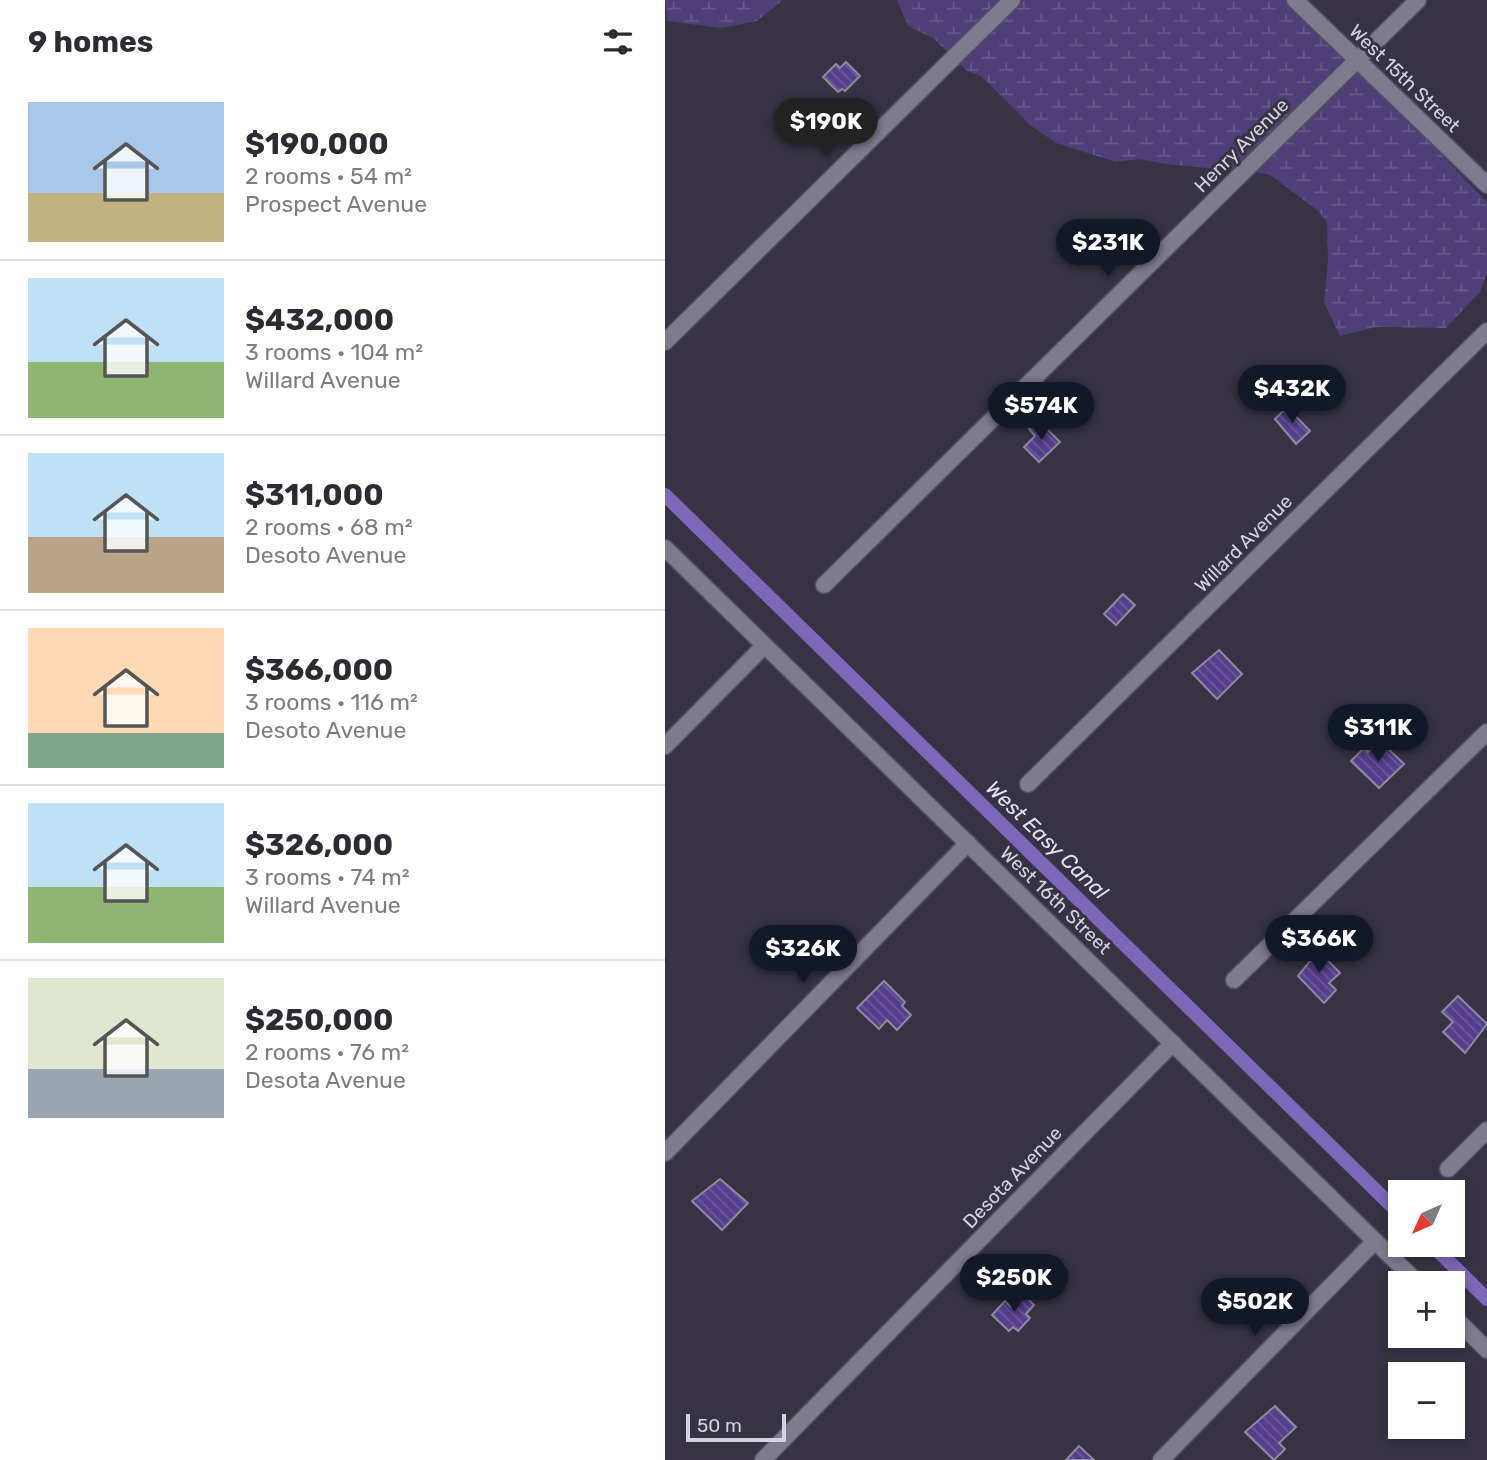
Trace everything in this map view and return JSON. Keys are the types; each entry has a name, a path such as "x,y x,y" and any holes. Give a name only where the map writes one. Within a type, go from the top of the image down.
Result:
{"street":[{"path":"665,342 1012,0"},
{"name":"West 15th Street","path":"1295,0 1487,185"},
{"name":"Henry Avenue","path":"824,585 1418,0"},
{"name":"Willard Avenue","path":"1028,784 1487,331"},
{"name":"West 16th Street","path":"665,548 1406,1271"},
{"path":"665,746 764,646"},
{"path":"1234,980 1487,732"},
{"path":"665,1153 968,843"},
{"name":"Desota Avenue","path":"763,1460 1173,1043"},
{"path":"1448,1169 1487,1130"},
{"path":"1161,1460 1375,1241"},
{"path":"1465,1328 1487,1350"}],"green space":[{"path":"665,0 783,0 757,21 721,28 667,21"},
{"path":"897,0 1288,0 1434,141 1437,150 1487,202 1487,273 1480,292 1446,328 1375,327 1340,336 1324,303 1328,263 1327,222 1317,210 1269,174 1139,159 1116,162 1056,143 1030,125 981,76 967,71 933,38 908,26"}],"building":[{"path":"846,62 860,76 845,91 842,89 838,92 823,77 836,64 840,68"},
{"path":"1287,407 1310,431 1296,444 1275,419"},
{"path":"1038,420 1060,442 1039,462 1024,447 1035,436 1029,429"},
{"path":"1123,594 1135,605 1116,625 1104,614"},
{"path":"1219,650 1242,674 1217,699 1192,673"},
{"path":"1379,740 1404,764 1379,788 1351,761 1364,748 1368,752"},
{"path":"1316,948 1340,973 1329,983 1336,990 1324,1003 1298,976 1310,961 1307,957"},
{"path":"884,981 905,1002 902,1006 911,1015 897,1030 887,1020 879,1029 857,1008"},
{"path":"1458,996 1487,1024 1465,1053 1443,1032 1453,1022 1442,1012"},
{"path":"720,1179 748,1203 722,1230 692,1201"},
{"path":"1023,1294 1034,1305 1026,1314 1030,1318 1018,1331 1013,1327 1009,1331 992,1315 1005,1301 1011,1307"},
{"path":"1275,1406 1296,1427 1279,1443 1285,1449 1274,1460 1245,1432"},
{"path":"1079,1446 1094,1460 1066,1460"}],"waterway":[{"name":"West Easy Canal","path":"665,495 1388,1202"},
{"name":"West Easy Canal","path":"1444,1257 1487,1299"}]}
